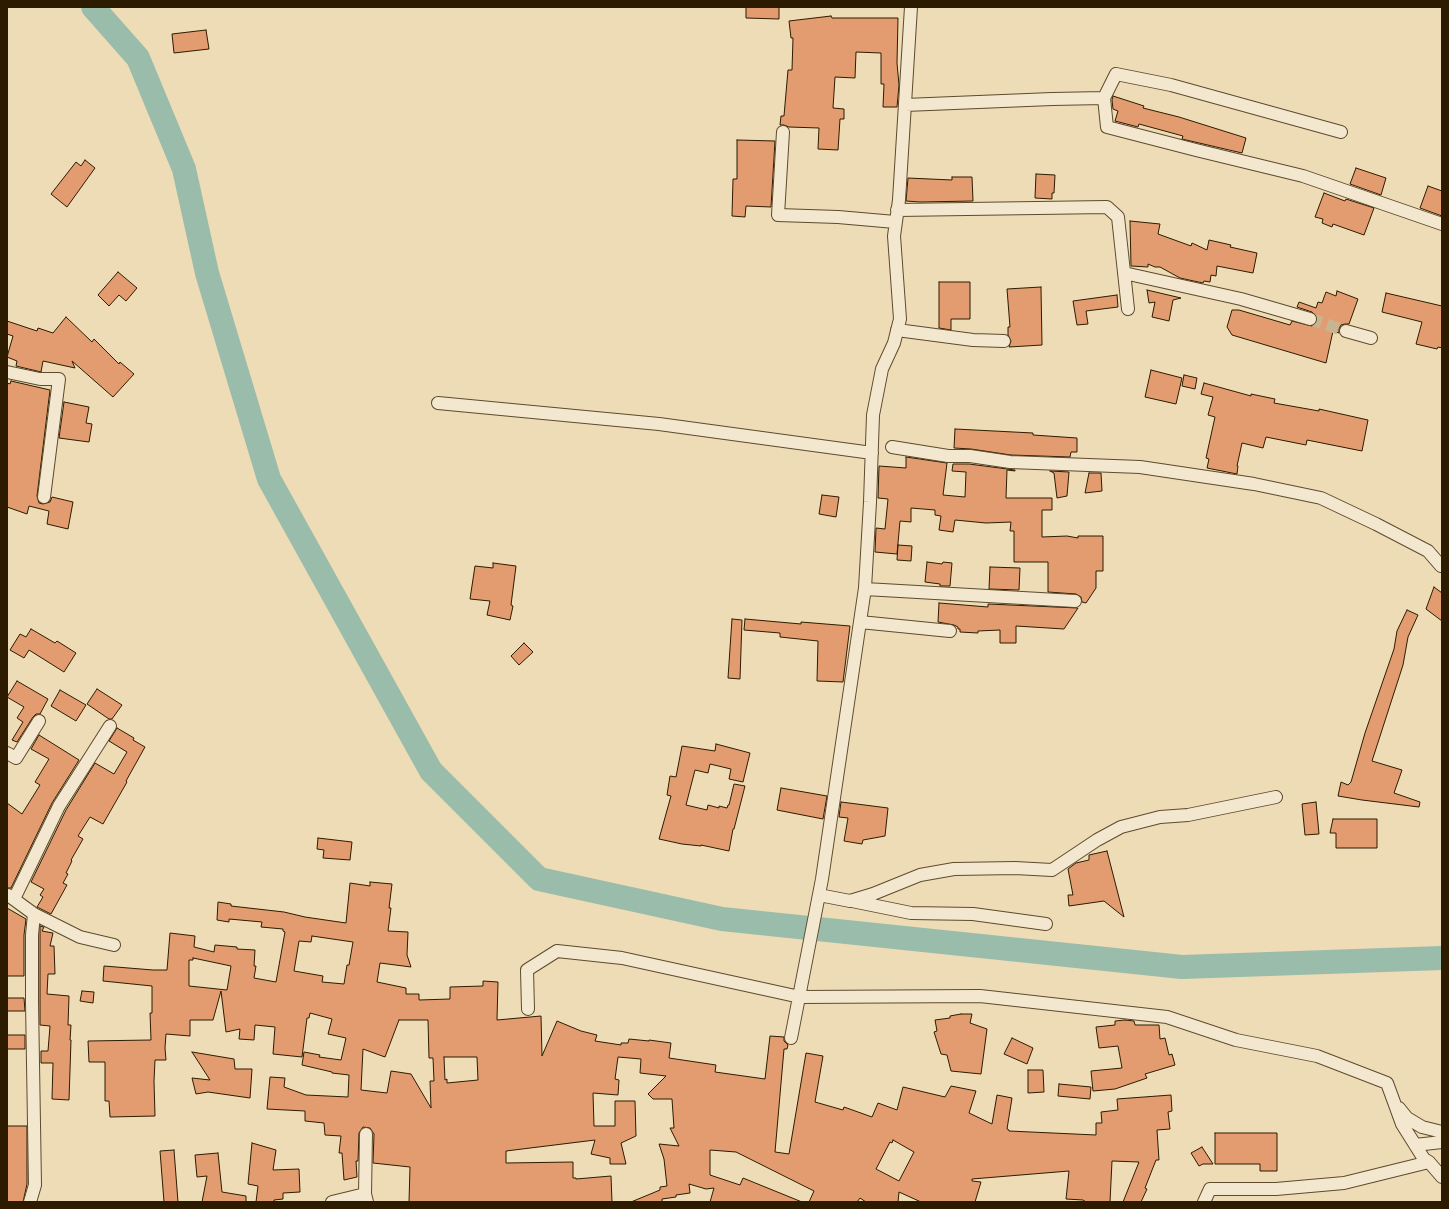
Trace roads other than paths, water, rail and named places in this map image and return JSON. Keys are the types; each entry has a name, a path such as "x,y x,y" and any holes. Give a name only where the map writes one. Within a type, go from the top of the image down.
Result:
{"street":[{"path":"791,1038 806,969 822,879 865,590 873,415 882,369 894,343 900,320 894,236 899,200 911,7"},
{"path":"1341,132 1171,85 1116,74 1104,98 1107,127 1303,176 1442,224"},
{"path":"905,105 1104,98"},
{"path":"783,132 778,215 838,217 896,216 1107,207 1118,217 1128,309"},
{"path":"1124,273 1241,299 1310,319"},
{"path":"898,330 973,340 1004,341"},
{"path":"1346,331 1371,338"},
{"path":"7,372 40,379 59,379 44,497"},
{"path":"438,403 659,424 872,453"},
{"path":"892,447 948,456 970,456 1010,462 1140,467 1269,487 1321,498 1428,551 1441,566"},
{"path":"865,590 1075,601"},
{"path":"860,622 950,631"},
{"path":"7,753 16,758 39,721"},
{"path":"110,726 59,806 10,897 34,914 80,937 114,945"},
{"path":"850,901 920,875 954,869 1015,868 1052,870 1097,840 1121,827 1160,817 1188,815 1276,797"},
{"path":"819,895 911,913 973,914 1046,924"},
{"path":"30,1202 35,1185 32,1002 32,935 34,914"},
{"path":"528,1009 526,970 557,951 622,958 800,997 980,996 1167,1017 1236,1040 1317,1056 1387,1083 1402,1124 1424,1159 1429,1162 1442,1177"},
{"path":"1393,1100 1407,1118 1422,1127 1442,1132"},
{"path":"332,1202 366,1198 366,1134"},
{"path":"1416,1145 1442,1142"},
{"path":"1204,1202 1210,1189 1276,1189 1344,1183 1429,1162"}],"waterway":[{"path":"93,7 138,58 184,169 207,273 269,479 431,771 539,879 722,919 1182,967 1442,958"}],"tunnel":[{"path":"1310,319 1346,331"}]}
